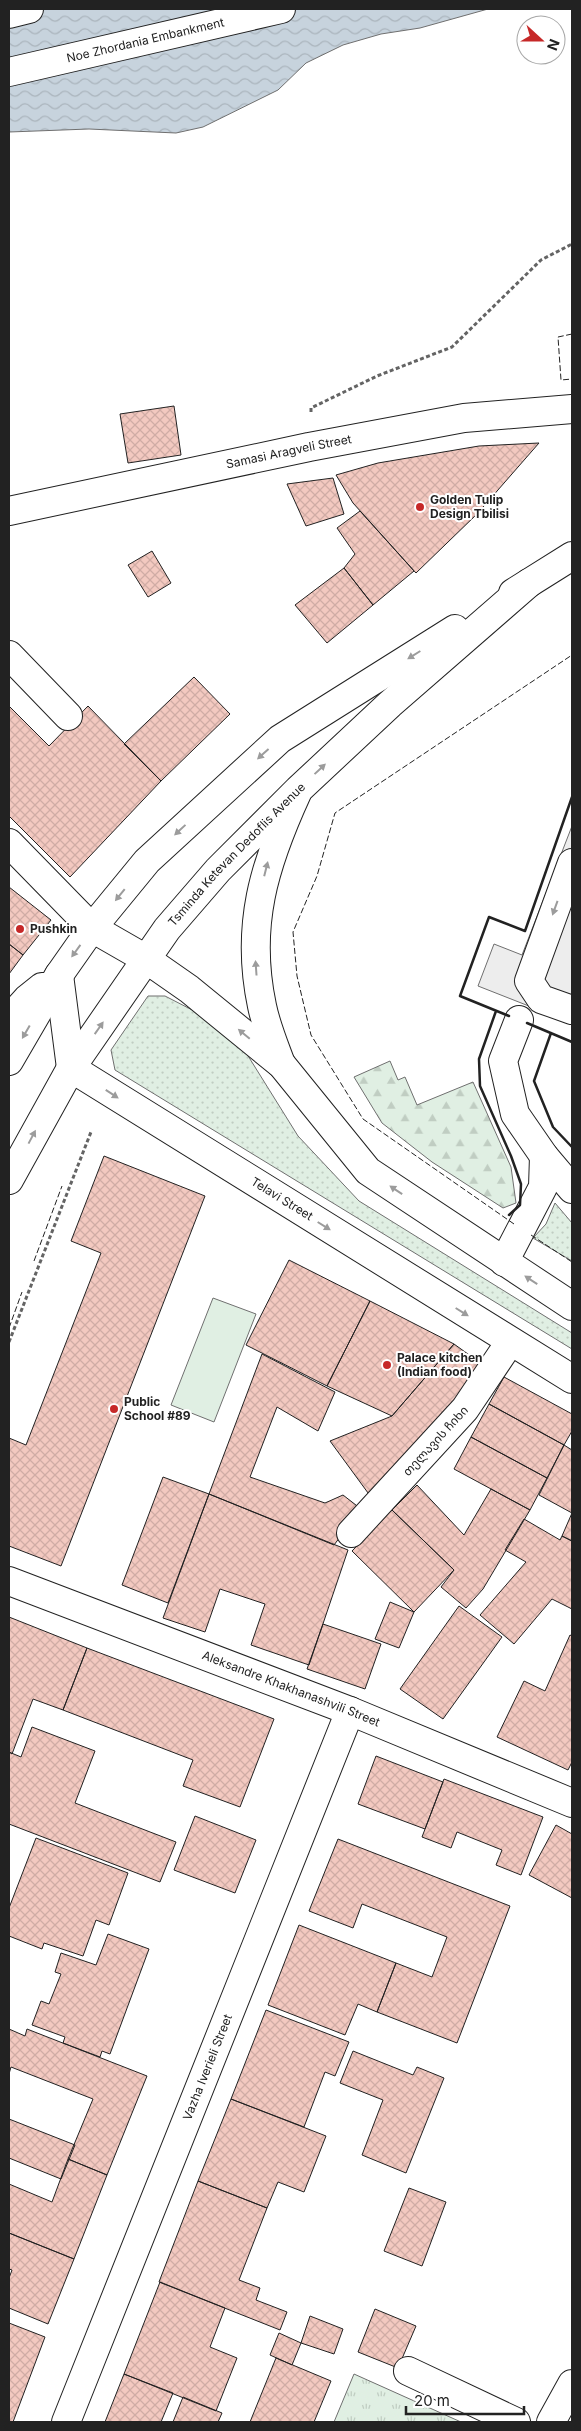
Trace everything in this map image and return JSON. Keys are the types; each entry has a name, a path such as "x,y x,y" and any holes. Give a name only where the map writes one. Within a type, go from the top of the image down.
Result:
{"street":[{"path":"9,14 29,9"},
{"name":"Noe Zhordania Embankment","path":"9,72 281,9"},
{"name":"Samasi Aragveli Street","path":"9,511 309,447 464,418 572,408"},
{"name":"Tsminda Ketevan Dedoflis Avenue","path":"9,1061 59,975 92,928 147,861 280,739 572,556"},
{"name":"Tsminda Ketevan Dedoflis Avenue","path":"9,1180 71,1068 167,929 218,870 298,790 390,704 529,583"},
{"path":"9,655 68,716"},
{"path":"282,1065 261,1000 255,949 257,917 269,859 298,790"},
{"path":"9,843 92,928 146,959 189,989 282,1065 368,1172 572,1306"},
{"path":"572,862 529,981 541,999 572,1010"},
{"path":"9,1019 27,999 59,975 71,1068"},
{"path":"519,1020 503,1061 515,1114 544,1156 572,1189"},
{"name":"Telavi Street","path":"71,1068 572,1380"},
{"path":"504,1262 543,1187 544,1156"},
{"name":"თელავის ჩიხი","path":"351,1533 465,1409 510,1342"},
{"name":"Aleksandre Khakhanashvili Street","path":"9,1581 350,1711 572,1803"},
{"name":"Vazha Iverieli Street","path":"66,2422 350,1711"},
{"path":"408,2371 516,2422"},
{"path":"551,2422 572,2384"}],"path":[{"path":"309,447 311,408 377,376 452,347 541,260 572,244"},
{"path":"9,1342 91,1132"}],"green space":[{"path":"148,996 165,996 204,1016 245,1051 298,1136 359,1201 572,1333 572,1349 115,1070 111,1050"},
{"path":"390,1061 398,1080 405,1077 417,1105 473,1082 511,1167 516,1203 503,1208 432,1162 382,1123 354,1077"},
{"path":"555,1203 572,1223 572,1261 533,1238 546,1224"},
{"path":"213,1298 256,1314 214,1422 171,1405"},
{"path":"354,2374 461,2422 334,2422"}],"shaded area":[{"path":"572,826 572,1023 478,986 494,944 522,955"}],"water":[{"path":"9,9 488,9 420,28 381,34 343,45 306,63 278,90 203,127 176,133 89,129 9,132"}],"building":[{"path":"174,406 181,455 128,463 120,414"},
{"name":"Golden Tulip Design Tbilisi","path":"539,443 477,514 416,573 353,503 336,475 378,463 479,446"},
{"path":"333,478 344,514 306,526 287,484"},
{"path":"360,511 414,571 373,605 344,568 355,554 337,528"},
{"path":"152,551 171,583 148,597 128,565"},
{"path":"344,568 373,605 327,643 295,605"},
{"path":"194,677 230,714 161,781 124,744"},
{"path":"9,706 49,746 88,706 161,781 70,877 9,816"},
{"path":"9,887 51,920 23,955 9,944"},
{"path":"9,944 23,955 9,974"},
{"path":"104,1156 205,1196 61,1566 9,1546 9,1438 26,1445 101,1253 71,1241"},
{"path":"289,1260 370,1301 327,1386 246,1345"},
{"name":"Palace kitchen (Indian food)","path":"370,1301 454,1344 392,1416 327,1386"},
{"path":"454,1344 486,1367 371,1497 330,1441 392,1416"},
{"path":"262,1354 335,1392 318,1431 277,1407 250,1477 325,1503 343,1495 361,1509 334,1545 209,1494"},
{"path":"504,1377 572,1414 572,1431 564,1445 489,1404"},
{"path":"489,1404 564,1445 547,1478 471,1437"},
{"path":"471,1437 547,1478 530,1510 454,1469"},
{"path":"564,1445 572,1450 572,1513 539,1495"},
{"path":"163,1477 209,1494 168,1603 122,1585"},
{"path":"417,1485 464,1535 491,1489 530,1510 483,1589 466,1608 441,1587 454,1570 392,1510"},
{"path":"209,1494 348,1550 309,1665 251,1645 265,1604 220,1589 205,1632 163,1618"},
{"path":"392,1510 454,1570 414,1612 352,1551"},
{"path":"572,1513 572,1541 562,1536"},
{"path":"524,1519 560,1540 562,1536 572,1541 572,1609 552,1599 514,1644 480,1615 526,1562 505,1550"},
{"path":"390,1602 414,1612 399,1648 375,1639"},
{"path":"459,1606 502,1637 443,1719 400,1689"},
{"path":"9,1617 87,1648 63,1710 33,1699 12,1754 9,1752"},
{"path":"323,1624 381,1644 365,1689 307,1669"},
{"path":"570,1635 572,1636 572,1762 568,1770 497,1737 524,1681 545,1691"},
{"path":"87,1648 274,1719 240,1807 183,1786 193,1760 63,1710"},
{"path":"32,1727 95,1751 75,1803 176,1842 160,1882 9,1824 9,1752 21,1757"},
{"path":"376,1756 443,1782 425,1829 358,1804"},
{"path":"444,1779 543,1817 521,1875 496,1865 502,1850 457,1832 451,1848 422,1837"},
{"path":"195,1816 256,1840 235,1893 174,1870"},
{"path":"556,1825 572,1834 572,1898 529,1875"},
{"path":"36,1838 128,1873 109,1925 96,1920 83,1956 44,1943 42,1949 9,1936 9,1908"},
{"path":"338,1839 510,1906 457,2043 377,2012 396,1963 432,1977 447,1937 362,1904 353,1928 309,1911"},
{"path":"299,1925 396,1963 377,2012 358,2004 345,2035 268,2005"},
{"path":"108,1934 149,1949 110,2054 102,2051 100,2057 63,2043 65,2037 32,2025 41,2001 49,2004 61,1974 55,1972 61,1953 96,1965"},
{"path":"266,2010 349,2042 335,2076 325,2072 304,2127 231,2099"},
{"path":"9,2029 25,2036 27,2029 147,2076 107,2175 68,2159 93,2099 11,2067 9,2074"},
{"path":"353,2051 413,2075 417,2067 444,2078 406,2173 362,2155 383,2100 340,2083"},
{"path":"231,2099 326,2136 304,2192 278,2182 267,2208 198,2181"},
{"path":"9,2119 75,2145 61,2179 9,2158"},
{"path":"68,2159 107,2175 74,2259 9,2233 9,2184 52,2202"},
{"path":"198,2181 267,2208 239,2280 260,2288 256,2300 287,2312 280,2330 159,2282"},
{"path":"409,2188 446,2202 422,2266 384,2251"},
{"path":"9,2233 74,2259 48,2324 9,2308 9,2278 12,2270 9,2269"},
{"path":"160,2282 225,2308 210,2347 237,2358 216,2411 124,2374"},
{"path":"375,2309 416,2326 398,2368 358,2352"},
{"path":"310,2316 343,2329 334,2354 301,2343"},
{"path":"9,2323 45,2337 13,2422 9,2422"},
{"path":"279,2333 301,2343 292,2365 270,2355"},
{"path":"276,2358 331,2381 314,2422 250,2422"},
{"path":"124,2374 173,2393 161,2422 105,2422"},
{"path":"183,2397 222,2413 218,2422 173,2422"}],"fence":[{"path":"572,334 558,337 561,380 572,379"},
{"path":"514,1224 363,1119 311,1035 297,976 293,932 317,876 335,813 572,655"},
{"path":"34,1261 62,1186"},
{"path":"531,1235 572,1262"},
{"path":"9,1328 22,1292"}],"wall":[{"path":"509,1016 460,996 489,917 525,931 572,797"},
{"path":"496,1011 479,1059 480,1086 511,1156 521,1184 520,1205 509,1215"},
{"path":"527,1023 572,1042"},
{"path":"551,1033 534,1081 553,1127 572,1147"}],"place":[{"name":"Golden Tulip Design Tbilisi","path":"420,507"},
{"name":"Pushkin","path":"20,929"},
{"name":"Palace kitchen (Indian food)","path":"387,1365"},
{"name":"Public School #89","path":"114,1409"}]}
